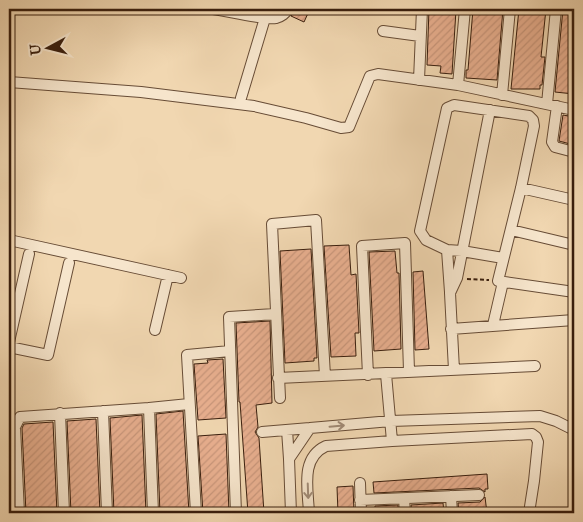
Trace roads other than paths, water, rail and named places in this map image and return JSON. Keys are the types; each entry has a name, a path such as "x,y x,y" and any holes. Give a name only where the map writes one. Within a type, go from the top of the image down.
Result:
{"street":[{"path":"214,9 265,18 277,18 286,13 288,9"},
{"path":"419,80 422,9"},
{"path":"458,85 465,9"},
{"path":"502,94 510,9"},
{"path":"556,9 552,142 554,145 574,152"},
{"path":"241,98 265,18"},
{"path":"383,31 420,36"},
{"path":"9,82 141,92 254,106 341,128 349,127 370,76 378,74 458,85 574,110"},
{"path":"493,324 503,258 521,188 534,126 533,120 529,116 454,105 447,108 420,231 426,240 446,250 503,258"},
{"path":"450,293 457,278 490,110"},
{"path":"521,188 574,200"},
{"path":"280,398 272,224 316,220 325,376"},
{"path":"511,230 574,245"},
{"path":"9,240 181,278"},
{"path":"368,375 362,246 404,243 409,371"},
{"path":"446,250 454,370"},
{"path":"9,342 28,254"},
{"path":"9,348 48,355 69,263"},
{"path":"155,330 168,275"},
{"path":"501,281 574,292"},
{"path":"236,513 229,317 276,314"},
{"path":"451,329 493,324 574,320"},
{"path":"196,513 187,355 230,351"},
{"path":"278,378 535,366"},
{"path":"386,374 392,438"},
{"path":"16,512 15,427 20,417 189,404"},
{"path":"149,408 153,513"},
{"path":"103,411 107,513"},
{"path":"60,413 64,513"},
{"path":"262,432 391,423 540,416 574,430"},
{"path":"289,459 310,428"},
{"path":"287,430 291,513"},
{"path":"309,513 308,467 313,455 319,449 326,446 392,438 532,434 538,442 529,513"},
{"path":"360,483 361,513"},
{"path":"360,500 479,495"},
{"path":"451,496 452,513"},
{"path":"404,499 405,513"}]}
